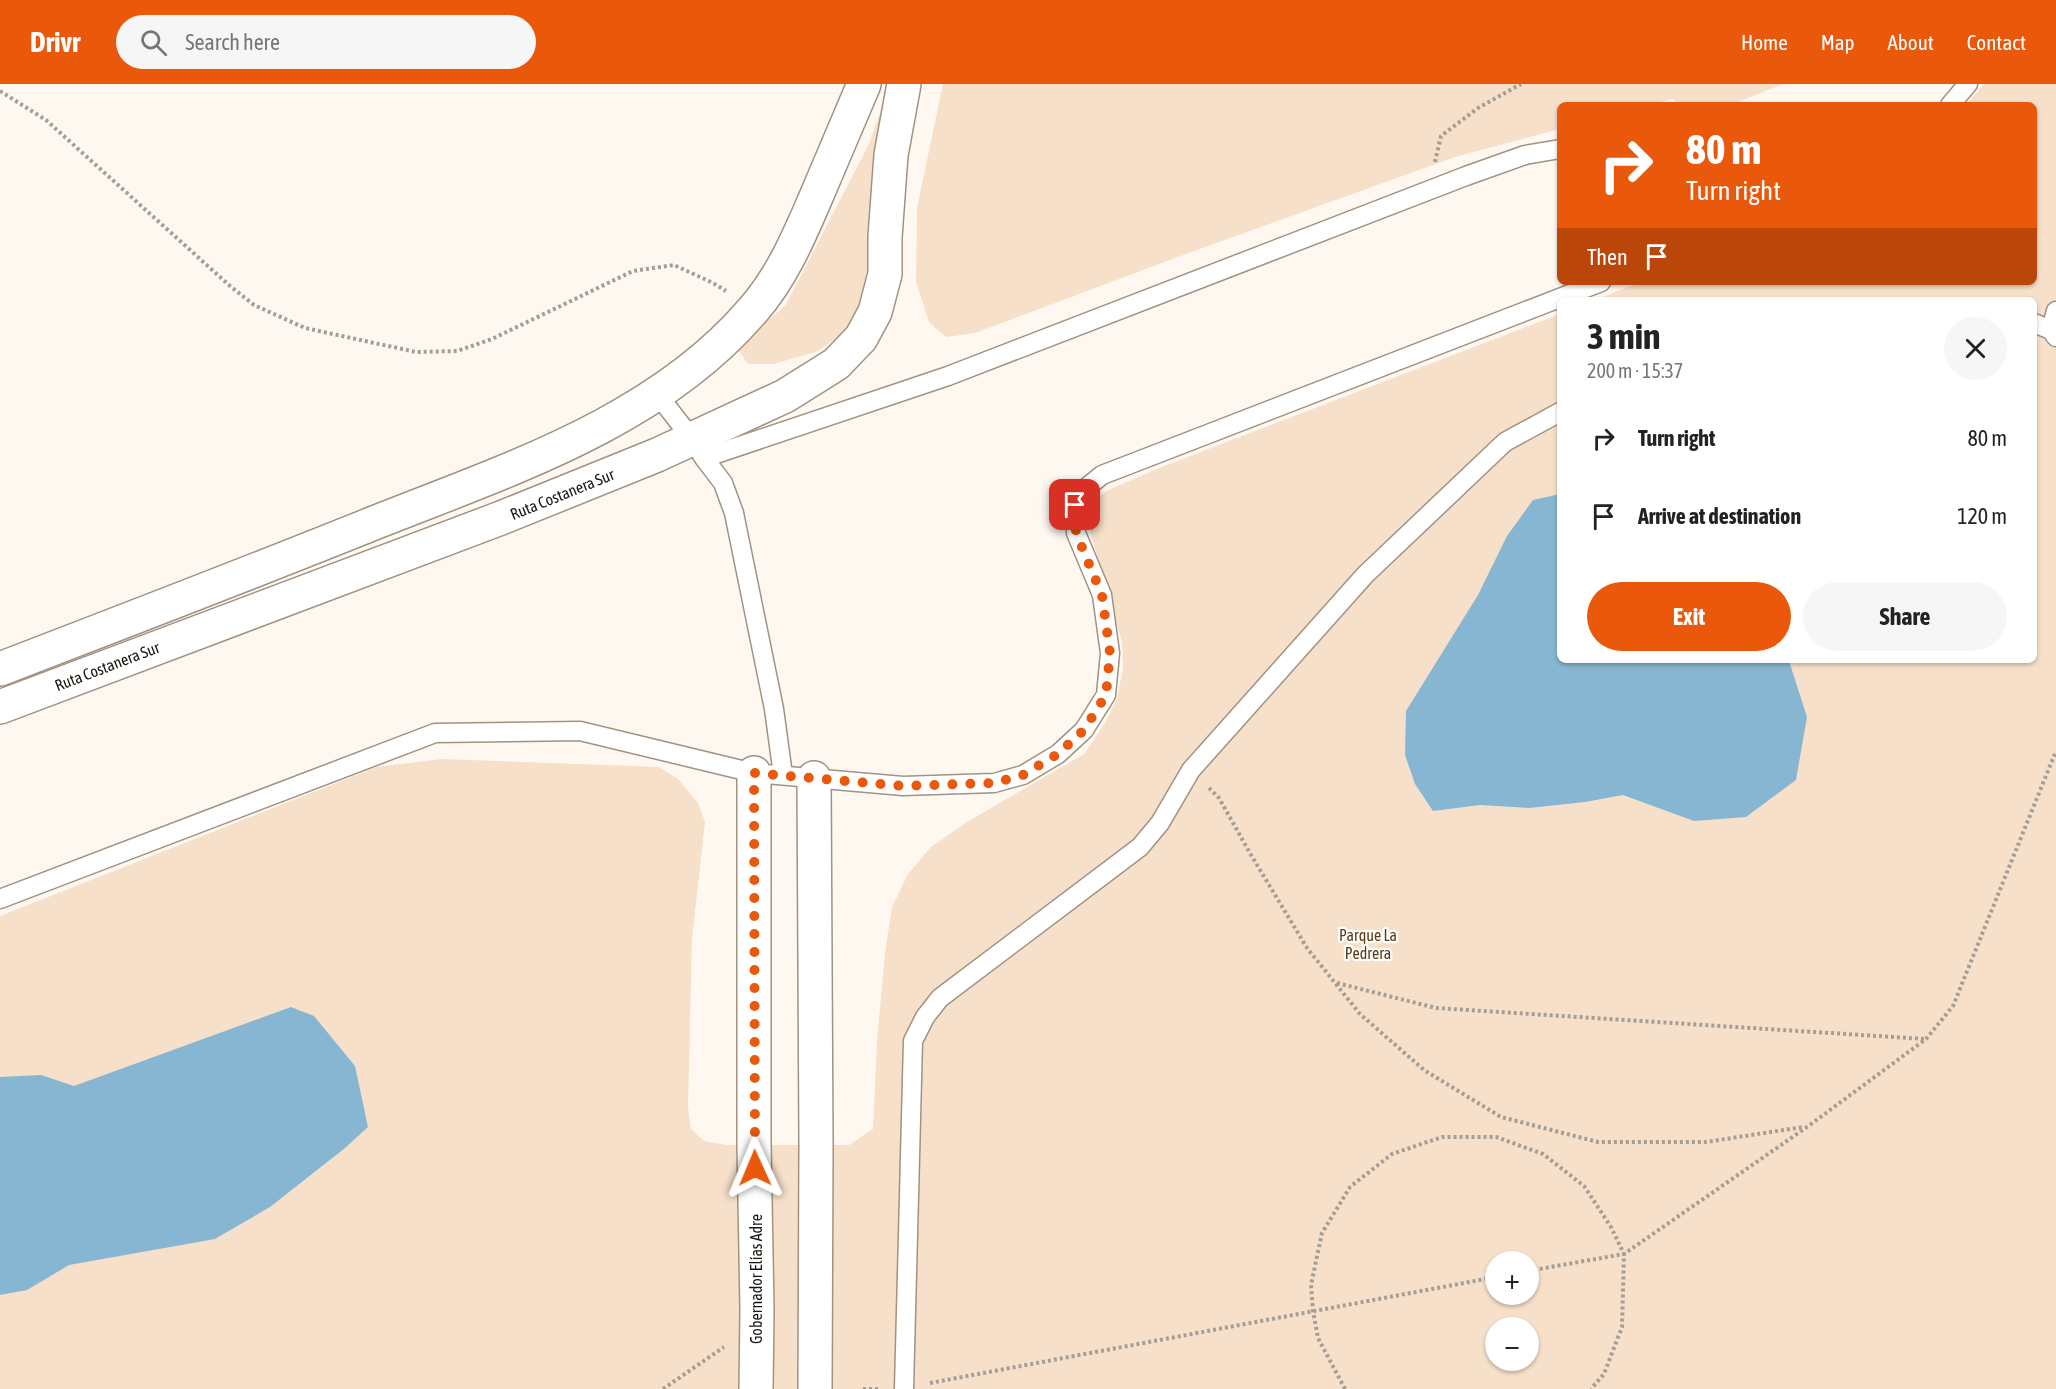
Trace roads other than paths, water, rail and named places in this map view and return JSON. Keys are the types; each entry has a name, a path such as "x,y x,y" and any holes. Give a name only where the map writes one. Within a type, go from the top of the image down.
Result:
{"main road":[{"path":"0,669 293,556 530,461 658,395 719,348 764,296 796,243 864,84"},
{"name":"Ruta Costanera Sur","path":"0,707 501,518 657,455 698,449 836,364 861,338 875,312 885,274 885,237 891,155 904,84"},
{"path":"784,775 816,1133 815,1389"},
{"name":"Gobernador Elías Adre","path":"756,1389 756,1324 784,775"}],"lane":[{"path":"1953,102 1968,84"},
{"path":"698,449 948,376 1429,190 1525,155 1557,150"},
{"path":"1562,297 1593,285"},
{"path":"0,899 435,733 580,731 784,775 903,786 994,783 1023,775 1058,754 1084,730 1106,695 1110,653 1102,595 1076,533 1075,505 1086,488 1102,475 1557,299"},
{"path":"2037,325 2054,334 2056,311"},
{"path":"658,395 723,483 734,513 774,709 784,775"},
{"path":"904,1388 913,1041 925,1017 940,998 1140,847 1160,823 1191,770 1365,575 1505,442 1557,414"}],"water":[{"path":"1557,495 1557,663 1789,663 1807,717 1796,780 1746,817 1694,821 1623,795 1529,808 1480,805 1433,811 1415,784 1405,755 1406,711 1478,595 1507,536 1533,500"},
{"path":"291,1007 314,1016 355,1066 368,1127 270,1207 215,1239 69,1265 27,1290 0,1295 0,1077 41,1075 74,1086"}],"park label":[{"name":"Parque La Pedrera","path":"1368,944"}]}
